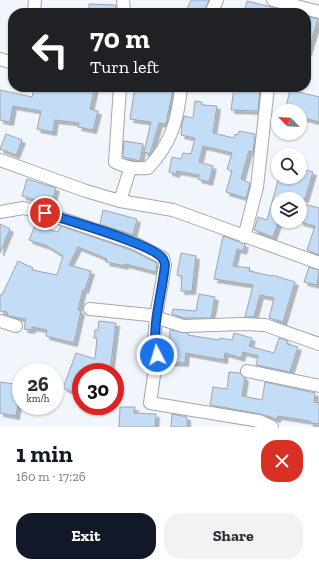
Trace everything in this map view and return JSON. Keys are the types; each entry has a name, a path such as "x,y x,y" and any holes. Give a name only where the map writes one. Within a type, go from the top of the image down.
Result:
{"street":[{"path":"280,1 305,8"},
{"path":"120,92 115,162 130,169 148,168 159,156 173,132 180,92"},
{"path":"244,237 257,187 267,92"},
{"path":"0,160 86,191 120,200 174,210 217,225 244,237 319,263"},
{"path":"120,200 130,169"},
{"path":"0,212 23,208 45,213 127,240 155,252 163,258 165,265 156,316 154,342 157,355 150,403 259,421 272,427"},
{"path":"90,309 156,316 168,322 183,326 243,324 265,325 319,344"},
{"path":"0,321 16,326"},
{"path":"247,371 319,386"}],"building":[{"path":"191,0 209,0 206,8 187,8"},
{"path":"247,1 275,8 245,8"},
{"path":"89,4 116,5 116,8 89,8"},
{"path":"311,17 318,19 311,42"},
{"path":"0,90 32,97 33,92 94,92 90,109 98,111 93,130 78,127 79,123 55,120 53,132 37,129 41,111 13,106 10,122 0,120"},
{"path":"134,92 172,92 166,124 159,123 150,154 144,152 151,122 130,119"},
{"path":"233,92 260,92 258,111 231,110"},
{"path":"290,92 298,92 319,97 319,122 307,119 307,104 287,104"},
{"path":"195,101 202,102 202,105 217,106 213,133 234,138 235,134 238,135 239,131 255,134 253,152 249,151 241,179 250,183 246,198 226,192 232,171 227,169 232,153 203,146 199,162 213,166 209,182 198,179 199,175 177,171 176,174 169,172 172,157 181,159 183,153 191,154 195,138 181,135 184,116 193,118"},
{"path":"6,134 22,140 16,155 0,149"},
{"path":"124,141 143,144 140,161 123,157"},
{"path":"307,170 313,172 307,192 275,192 277,184 307,184"},
{"path":"27,179 56,188 53,198 46,196 44,202 22,196"},
{"path":"307,205 319,208 319,255 307,250 315,226 307,224"},
{"path":"271,206 271,228 276,228 273,237 254,230 258,217 267,220"},
{"path":"103,210 137,219 133,235 100,224"},
{"path":"0,224 10,229 0,253"},
{"path":"35,226 58,232 61,226 131,250 157,263 156,272 125,264 125,266 106,262 107,259 78,247 69,265 91,271 85,290 83,289 78,310 81,311 74,343 46,336 47,330 32,327 32,330 24,329 26,319 8,316 7,312 0,311 0,295 2,295 18,261 33,268 32,270 57,275 63,256 47,246 29,240"},
{"path":"223,236 245,244 243,251 237,249 233,266 250,268 249,271 272,275 295,282 283,322 269,318 274,298 260,295 254,317 245,317 253,285 214,279"},
{"path":"181,253 196,256 192,291 181,291 182,276 177,275"},
{"path":"309,267 319,270 317,285 304,282"},
{"path":"199,294 215,297 211,318 184,318 172,314 173,309 196,311"},
{"path":"99,321 116,323 111,363 72,363 76,353 95,359 97,338 94,338 95,330 98,330"},
{"path":"170,330 188,333 188,335 219,340 220,338 232,340 234,333 252,338 249,346 274,353 279,338 288,341 287,344 298,347 290,372 256,365 258,356 243,352 241,358 225,353 224,360 186,353 185,363 167,362"},
{"path":"72,364 72,392 64,388"},
{"path":"229,372 240,373 245,378 242,396 262,400 265,382 315,393 314,402 319,403 319,424 310,423 310,421 278,416 277,419 260,414 210,405 213,387 227,389"},
{"path":"0,382 12,384 12,415 16,416 0,413"},
{"path":"124,407 135,407 134,413 156,414 155,427 119,427 120,415 124,415"},
{"path":"172,414 187,417 187,427 171,427"}],"route":[{"path":"45,213 134,243 155,252 163,258 165,265 163,286 156,316 154,342 157,355"}]}
